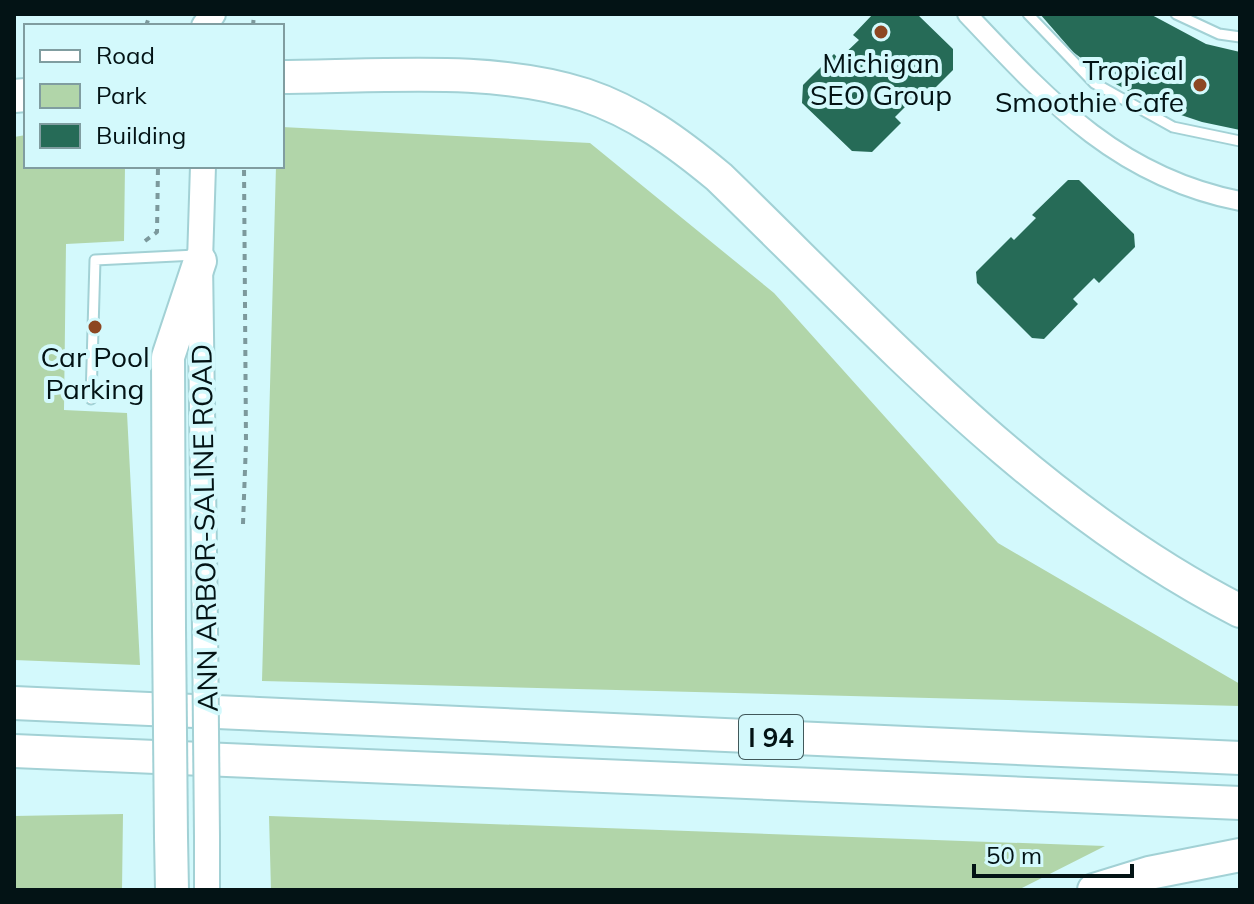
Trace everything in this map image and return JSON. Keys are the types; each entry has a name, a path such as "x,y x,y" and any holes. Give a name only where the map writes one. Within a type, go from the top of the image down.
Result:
{"highway":[{"path":"284,77 491,78 539,85 585,95 671,138 719,177 1018,463 1133,550 1240,611"},
{"path":"172,890 168,357 201,258"},
{"name":"I 94","path":"14,703 1240,758"},
{"name":"I 94","path":"14,751 1240,803"},
{"path":"14,771 109,756"},
{"path":"1094,890 1149,873 1240,855"}],"main road":[{"name":"ANN ARBOR-SALINE ROAD","path":"203,168 201,258 207,890"}],"street":[{"path":"967,14 1067,116 1117,154 1161,178 1240,201"}],"lane":[{"path":"1028,14 1094,83 1173,127 1240,141"},
{"path":"1176,14 1219,34 1240,37"},
{"path":"91,399 95,260 201,258"}],"path":[{"path":"143,257 145,241 157,232 158,168"},
{"path":"243,524 246,443 244,168"}],"green space":[{"path":"284,127 590,143 774,293 998,543 1240,684 1240,706 262,681 276,168 284,168"},
{"path":"24,135 24,168 125,168 124,241 66,244 64,410 127,413 140,665 14,660 14,137"},
{"path":"123,814 122,890 14,890 14,816"},
{"path":"269,816 1105,846 1018,890 271,890"}],"building":[{"path":"873,14 917,14 953,49 953,70 920,103 915,97 895,117 901,123 872,152 852,151 802,103 803,85 834,54 839,59 859,40 853,35"},
{"path":"1040,14 1150,14 1206,44 1240,52 1240,130 1160,108 1114,83 1073,52"},
{"path":"1068,180 1079,180 1134,234 1135,247 1099,283 1094,278 1073,299 1078,304 1044,339 1032,338 977,283 976,272 1011,237 1014,240 1036,218 1032,215"}],"place":[{"name":"Michigan SEO Group","path":"881,32"},
{"name":"Tropical Smoothie Cafe","path":"1200,85"},
{"name":"Car Pool Parking","path":"95,327"}]}
